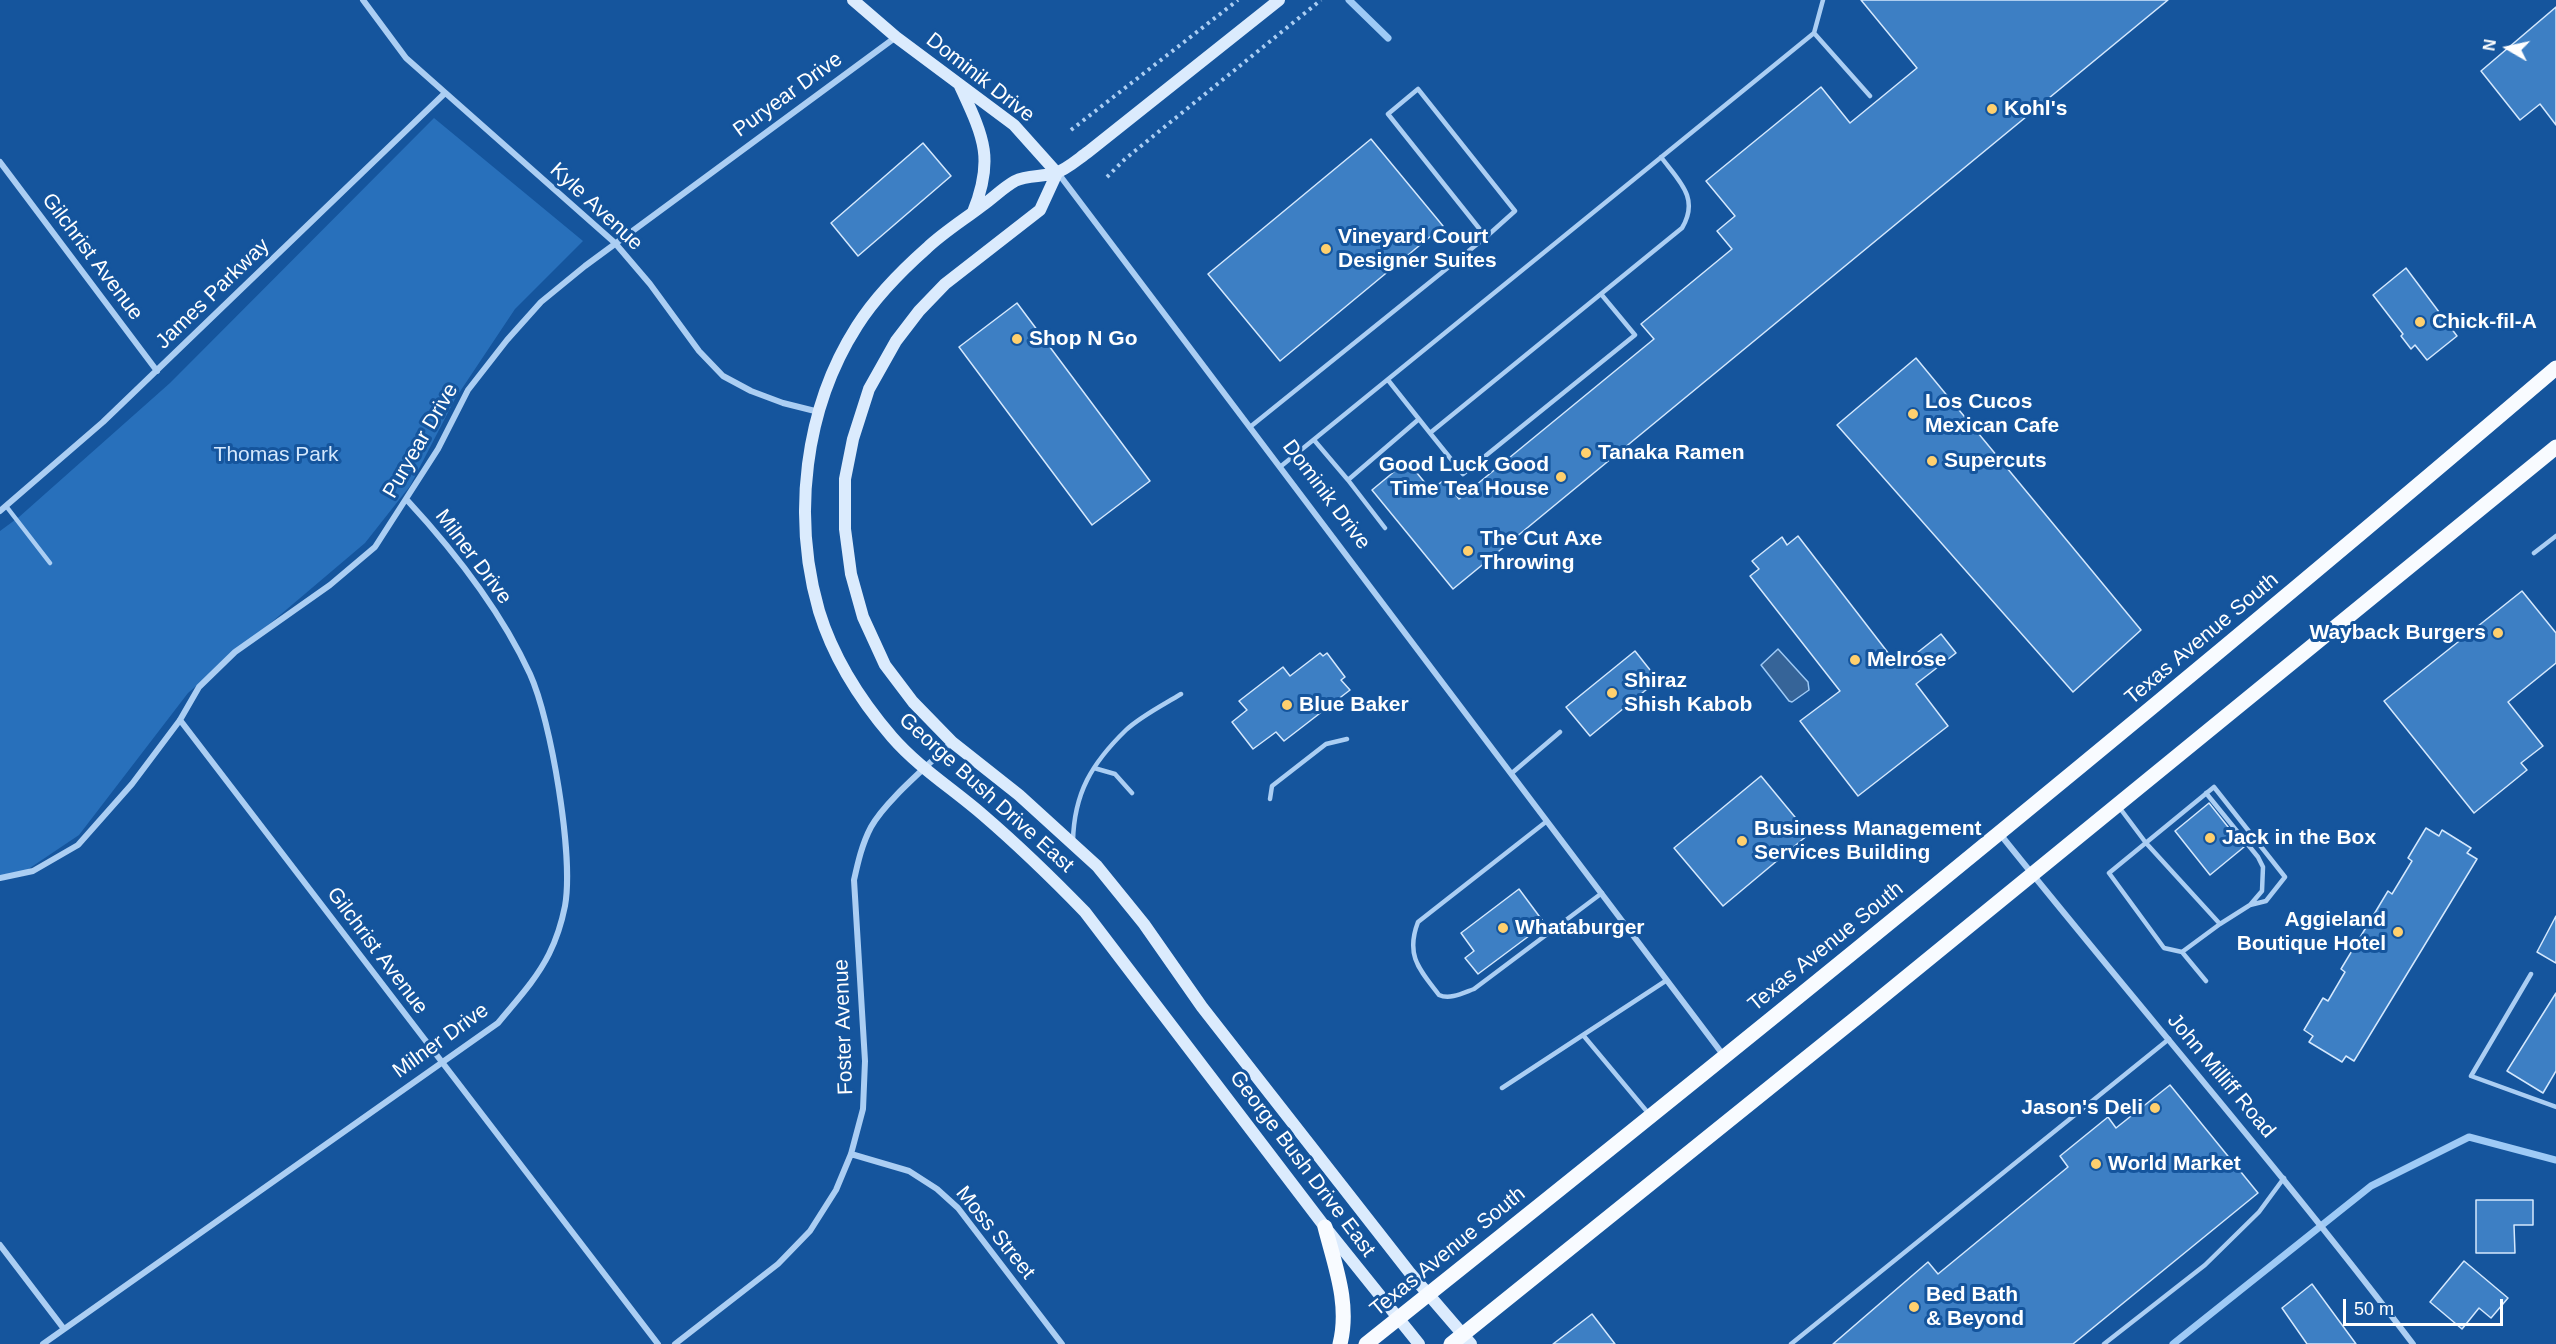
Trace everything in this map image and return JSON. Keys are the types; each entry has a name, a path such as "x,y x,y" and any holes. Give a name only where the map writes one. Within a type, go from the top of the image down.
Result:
{"main road":[{"name":"Texas Avenue South","path":"1366,1344 1651,1116 2228,646 2556,368"},
{"path":"1451,1344 1467,1339 2556,447"},
{"path":"1325,1227 1343,1299 1344,1328 1340,1344"}],"street":[{"name":"Kyle Avenue","path":"363,0 406,58 615,243 650,284 699,351 723,376 750,391 819,412"},
{"name":"Dominik Drive","path":"854,0 896,37 1014,125 1057,173 1724,1056"},
{"name":"George Bush Drive East","path":"1279,0 1088,152 1057,173 1016,181 929,246 886,287 856,328 838,362 819,412 804,495 808,554 820,612 841,662 866,705 893,738 924,769 982,814 1046,871 1085,912 1325,1227 1419,1344"},
{"name":"Puryear Drive","path":"0,878 33,871 78,844 132,784 180,720 199,687 235,652 330,585 375,547 438,449 468,390 507,340 541,302 615,243 896,37"},
{"path":"960,85 979,128 986,165 981,192 972,214"},
{"name":"James Parkway","path":"0,511 103,422 444,94"},
{"name":"Gilchrist Avenue","path":"0,162 157,371"},
{"name":"George Bush Drive East","path":"1057,173 1040,210 945,284 896,340 869,389 853,439 847,469 845,529 851,574 863,616 885,665 914,702 952,742 1018,795 1097,866 1144,924 1202,1007 1467,1339"},
{"name":"Milner Drive","path":"44,1344 498,1023 530,984 549,953 565,906 566,873 562,814 545,722 531,675 473,579 407,500"},
{"name":"Gilchrist Avenue","path":"180,720 658,1344"},
{"name":"Foster Avenue","path":"675,1344 778,1264 810,1231 836,1190 851,1154 863,1109 866,1061 854,880 859,854 872,825 952,742"},
{"name":"John Milliff Road","path":"1999,832 2331,1236 2413,1344"},
{"name":"Moss Street","path":"851,1154 909,1171 958,1208 1062,1344"},
{"path":"0,1245 64,1329"}],"lane":[{"path":"1280,467 1814,33 1823,0"},
{"path":"1814,33 1870,96"},
{"path":"1250,428 1486,237 1515,211 1418,89 1388,114 1486,237"},
{"path":"1430,433 1682,228 1689,216 1686,190 1661,158"},
{"path":"1388,380 1463,474 1635,334 1601,294"},
{"path":"1348,480 1419,419"},
{"path":"1314,440 1385,528"},
{"path":"6,506 50,563"},
{"path":"2534,553 2556,536"},
{"path":"1073,845 1074,819 1082,788 1094,768 1127,729 1181,694"},
{"path":"1512,773 1560,732"},
{"path":"1270,800 1272,786 1326,744 1347,739"},
{"path":"1094,768 1115,774 1132,793"},
{"path":"2206,981 2182,952 2164,948 2109,873 2214,787 2285,877 2266,901 2250,905"},
{"path":"2182,952 2250,905 2262,891 2263,867 2258,857 2206,793"},
{"path":"2117,805 2146,843 2220,924"},
{"path":"1547,821 1418,922 1413,939 1414,962 1439,995 1455,996 1474,989 1602,893"},
{"path":"2531,974 2471,1076 2556,1107"},
{"path":"1502,1088 1667,980"},
{"path":"1583,1035 1651,1116"},
{"path":"1791,1344 2169,1039"},
{"path":"2104,1344 2205,1265 2259,1212 2284,1178"}],"path":[{"path":"1071,130 1238,0"},
{"path":"1107,177 1125,159 1321,0"}],"green space":[{"name":"Thomas Park","path":"434,118 583,241 515,309 455,399 410,486 365,543 188,693 79,835 18,876 0,876 0,531 19,517 170,383"}],"shaded area":[{"path":"1778,649 1808,682 1809,690 1792,702 1761,665"}],"building":[{"path":"1861,0 2168,0 1453,589 1372,490 1407,461 1431,490 1444,480 1459,499 1654,339 1641,324 1732,249 1717,231 1735,216 1706,181 1821,87 1850,123 1917,68"},
{"path":"2556,7 2556,125 2540,104 2520,120 2481,71"},
{"name":"Vineyard Court Designer Suites","path":"1371,139 1443,226 1280,361 1208,274"},
{"path":"923,143 951,176 858,256 831,223"},
{"name":"Chick-fil-A","path":"2406,268 2457,336 2427,360 2415,345 2411,349 2401,336 2403,334 2373,295"},
{"path":"1017,303 1150,481 1092,525 959,347"},
{"path":"1916,358 2141,630 2073,692 1837,425"},
{"name":"Melrose","path":"1798,536 1899,667 1941,634 1956,653 1916,684 1948,726 1858,796 1800,721 1840,691 1750,576 1759,569 1752,561 1782,537 1787,545"},
{"path":"2522,591 2556,633 2556,663 2508,702 2543,746 2521,763 2527,770 2474,813 2384,701"},
{"name":"Shiraz Shish Kabob","path":"1635,651 1658,680 1590,736 1566,707"},
{"name":"Blue Baker","path":"1320,653 1323,656 1327,653 1345,677 1341,680 1350,690 1284,741 1276,732 1253,749 1232,722 1247,710 1239,701 1283,667 1290,676"},
{"name":"Business Management Services Building","path":"1761,776 1809,834 1723,906 1674,848"},
{"name":"Jack in the Box","path":"2209,803 2244,847 2210,875 2175,831"},
{"name":"Aggieland Boutique Hotel","path":"2426,828 2439,836 2442,830 2471,848 2467,853 2477,859 2354,1061 2346,1056 2342,1062 2309,1042 2313,1036 2304,1030 2323,998 2328,1001 2345,972 2341,969 2388,891 2392,894 2412,861 2408,858"},
{"name":"Whataburger","path":"1519,889 1545,924 1478,974 1465,958 1474,951 1461,933"},
{"path":"2556,916 2556,963 2537,952"},
{"path":"2556,993 2556,1071 2543,1093 2507,1071"},
{"path":"2170,1085 2258,1193 2073,1344 1833,1344 1928,1262 1938,1274 2068,1167 2060,1156 2108,1117 2116,1128"},
{"path":"2476,1200 2533,1200 2533,1225 2514,1225 2515,1253 2476,1253"},
{"path":"2464,1261 2508,1298 2491,1318 2479,1308 2462,1329 2430,1302"},
{"path":"2312,1284 2356,1344 2307,1344 2282,1308"},
{"path":"1592,1314 1615,1344 1553,1344"}],"waterway":[{"path":"1349,0 1388,38"},
{"path":"2173,1344 2371,1186 2469,1137 2556,1160"}],"place":[{"name":"Kohl's","path":"1992,109"},
{"name":"Vineyard Court Designer Suites","path":"1326,249"},
{"name":"Chick-fil-A","path":"2420,322"},
{"name":"Shop N Go","path":"1017,339"},
{"name":"Los Cucos Mexican Cafe","path":"1913,414"},
{"name":"Tanaka Ramen","path":"1586,453"},
{"name":"Supercuts","path":"1932,461"},
{"name":"Good Luck Good Time Tea House","path":"1561,477"},
{"name":"The Cut Axe Throwing","path":"1468,551"},
{"name":"Wayback Burgers","path":"2498,633"},
{"name":"Melrose","path":"1855,660"},
{"name":"Shiraz Shish Kabob","path":"1612,693"},
{"name":"Blue Baker","path":"1287,705"},
{"name":"Jack in the Box","path":"2210,838"},
{"name":"Business Management Services Building","path":"1742,841"},
{"name":"Whataburger","path":"1503,928"},
{"name":"Aggieland Boutique Hotel","path":"2398,932"},
{"name":"Jason's Deli","path":"2155,1108"},
{"name":"World Market","path":"2096,1164"},
{"name":"Bed Bath & Beyond","path":"1914,1307"}]}
